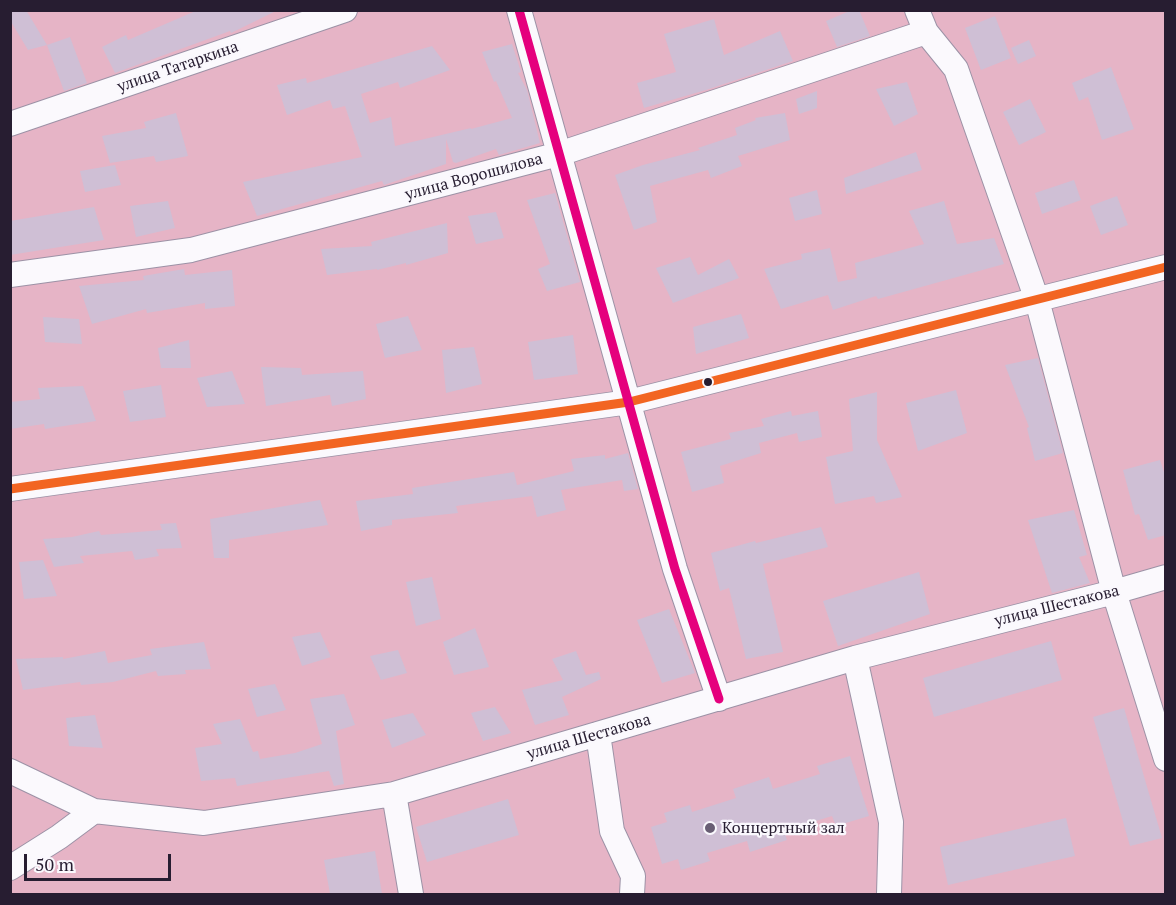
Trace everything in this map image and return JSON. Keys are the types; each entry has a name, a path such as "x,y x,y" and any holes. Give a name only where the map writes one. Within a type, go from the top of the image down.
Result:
{"street":[{"name":"улица Татаркина","path":"10,124 345,10"},
{"path":"519,10 675,569 719,699"},
{"path":"922,21 956,69 1037,300 1114,592 1166,759"},
{"name":"улица Ворошилова","path":"10,274 191,250 559,154 922,21"},
{"path":"10,489 629,402 1166,267"},
{"name":"улица Шестакова","path":"10,771 94,811 204,824 394,794 855,658 1166,577"},
{"path":"855,658 891,822 890,894"},
{"path":"598,735 612,831 633,876 632,894"},
{"path":"394,794 411,894"},
{"path":"10,868 59,837 94,811"}],"shaded area":[{"path":"11,11 1165,11 1165,894 11,894"}],"building":[{"path":"10,10 26,10 47,45 28,50 10,20"},
{"path":"198,10 278,10 231,33 230,31 115,73 102,47 126,35 128,40"},
{"path":"852,10 859,10 870,36 837,47 826,21"},
{"path":"995,16 1011,58 981,70 965,28"},
{"path":"714,19 724,55 780,31 793,61 644,108 637,83 676,72 664,34"},
{"path":"70,37 87,83 64,91 47,45"},
{"path":"1029,40 1036,56 1018,64 1011,48"},
{"path":"512,44 521,72 518,73 527,90 540,143 499,155 496,149 456,163 453,162 446,139 446,164 384,185 382,181 257,216 243,182 362,157 345,106 333,109 330,100 287,115 277,85 306,78 307,83 432,46 450,70 400,88 398,82 361,94 370,123 391,117 395,146 512,118 482,52"},
{"path":"1111,67 1134,129 1102,140 1088,97 1079,101 1072,83"},
{"path":"907,82 918,114 894,126 876,89"},
{"path":"817,91 817,108 799,114 796,99"},
{"path":"1030,99 1046,132 1019,145 1003,112"},
{"path":"176,113 188,156 156,162 154,156 110,163 102,136 146,128 144,122"},
{"path":"785,113 790,140 738,156 742,166 711,178 708,170 650,186 657,222 634,230 615,175 700,150 698,148 737,135 735,128 756,120 755,118"},
{"path":"916,152 922,170 846,194 844,178"},
{"path":"115,165 121,185 85,192 80,171"},
{"path":"1074,180 1081,200 1042,214 1035,193"},
{"path":"817,190 822,214 795,221 789,198"},
{"path":"555,193 580,282 547,291 538,269 550,264 527,200"},
{"path":"1117,196 1128,225 1101,235 1090,206"},
{"path":"168,201 175,228 136,237 130,206"},
{"path":"944,201 957,244 994,238 1004,264 878,299 876,296 833,310 828,295 781,309 764,269 802,259 801,254 830,248 838,282 857,278 855,263 924,244 909,211"},
{"path":"94,207 104,240 10,255 10,221"},
{"path":"496,212 504,238 476,244 468,216"},
{"path":"447,223 448,253 406,265 406,263 377,270 327,275 321,249 372,246 371,242"},
{"path":"690,257 698,275 729,259 739,278 673,303 656,268"},
{"path":"184,269 185,275 232,270 235,306 205,309 205,303 147,313 146,309 92,324 79,286 144,280 143,276"},
{"path":"741,314 749,338 696,354 693,327"},
{"path":"408,316 422,350 385,358 376,324"},
{"path":"43,317 79,319 82,344 45,342"},
{"path":"573,335 578,374 534,380 528,342"},
{"path":"189,340 191,368 161,368 158,348"},
{"path":"474,347 482,384 446,393 442,350"},
{"path":"1038,358 1063,453 1035,461 1027,428 1029,427 1005,365"},
{"path":"261,367 301,368 302,375 363,371 366,399 332,406 330,395 266,406"},
{"path":"232,371 245,404 207,407 197,378"},
{"path":"161,385 166,417 130,422 123,391"},
{"path":"83,386 96,421 45,429 44,424 10,429 10,402 40,399 38,388"},
{"path":"956,390 967,433 918,451 906,403"},
{"path":"877,392 877,440 902,497 876,503 874,496 835,504 826,457 853,451 849,399"},
{"path":"791,411 792,416 818,411 822,437 799,442 797,433 759,443 761,453 720,466 724,483 692,492 681,452 731,439 729,433 764,426 761,419"},
{"path":"628,453 638,489 624,491 622,480 561,490 566,510 537,517 532,496 456,506 458,513 392,520 392,525 361,531 356,501 413,494 412,488 514,472 517,485 574,471 571,459 605,455 605,459"},
{"path":"1160,460 1166,478 1166,535 1148,540 1139,514 1135,515 1123,470"},
{"path":"320,500 328,525 229,540 229,558 214,558 210,519"},
{"path":"1074,510 1087,555 1079,557 1090,583 1052,593 1028,520"},
{"path":"176,523 182,548 156,549 159,556 135,560 132,551 80,556 84,563 54,567 43,539 72,537 99,531 101,535 162,530 160,524"},
{"path":"821,527 828,547 763,564 783,652 746,659 729,588 720,591 711,553"},
{"path":"43,560 57,596 24,599 19,562"},
{"path":"919,572 930,614 838,646 823,601"},
{"path":"432,577 441,619 416,626 406,582"},
{"path":"669,609 695,673 662,683 637,620"},
{"path":"475,628 489,667 454,675 443,642"},
{"path":"320,632 331,657 302,666 292,637"},
{"path":"1051,641 1062,680 934,717 923,678"},
{"path":"204,642 211,669 185,670 186,674 158,676 156,671 113,682 81,685 80,682 23,690 16,659 63,657 63,659 105,651 108,663 152,655 150,649"},
{"path":"398,650 407,673 381,680 370,656"},
{"path":"576,651 586,675 599,672 601,679 562,697 569,715 535,725 522,690 563,680 552,659"},
{"path":"275,684 286,710 257,717 248,689"},
{"path":"344,694 355,725 336,731 344,784 334,786 329,771 237,786 235,778 201,781 195,748 222,744 213,724 240,719 253,752 258,751 260,759 295,753 322,744 310,699"},
{"path":"495,707 511,733 483,741 471,713"},
{"path":"1124,708 1162,838 1130,846 1093,717"},
{"path":"413,713 426,735 392,748 382,720"},
{"path":"95,715 103,748 69,746 66,718"},
{"path":"850,756 869,816 836,826 832,816 784,831 787,840 750,852 747,841 707,853 710,861 681,870 678,859 662,864 651,827 667,822 664,813 690,805 692,812 736,798 733,789 769,777 773,789 820,774 817,766"},
{"path":"508,799 519,835 427,862 416,827"},
{"path":"1066,818 1075,856 948,885 940,847"},
{"path":"375,851 382,894 330,894 324,860"}],"transit line":[{"path":"519,10 675,569 719,699"},
{"path":"10,489 629,402 1166,267"}],"place":[{"name":"Концертный зал","path":"710,828"}]}
